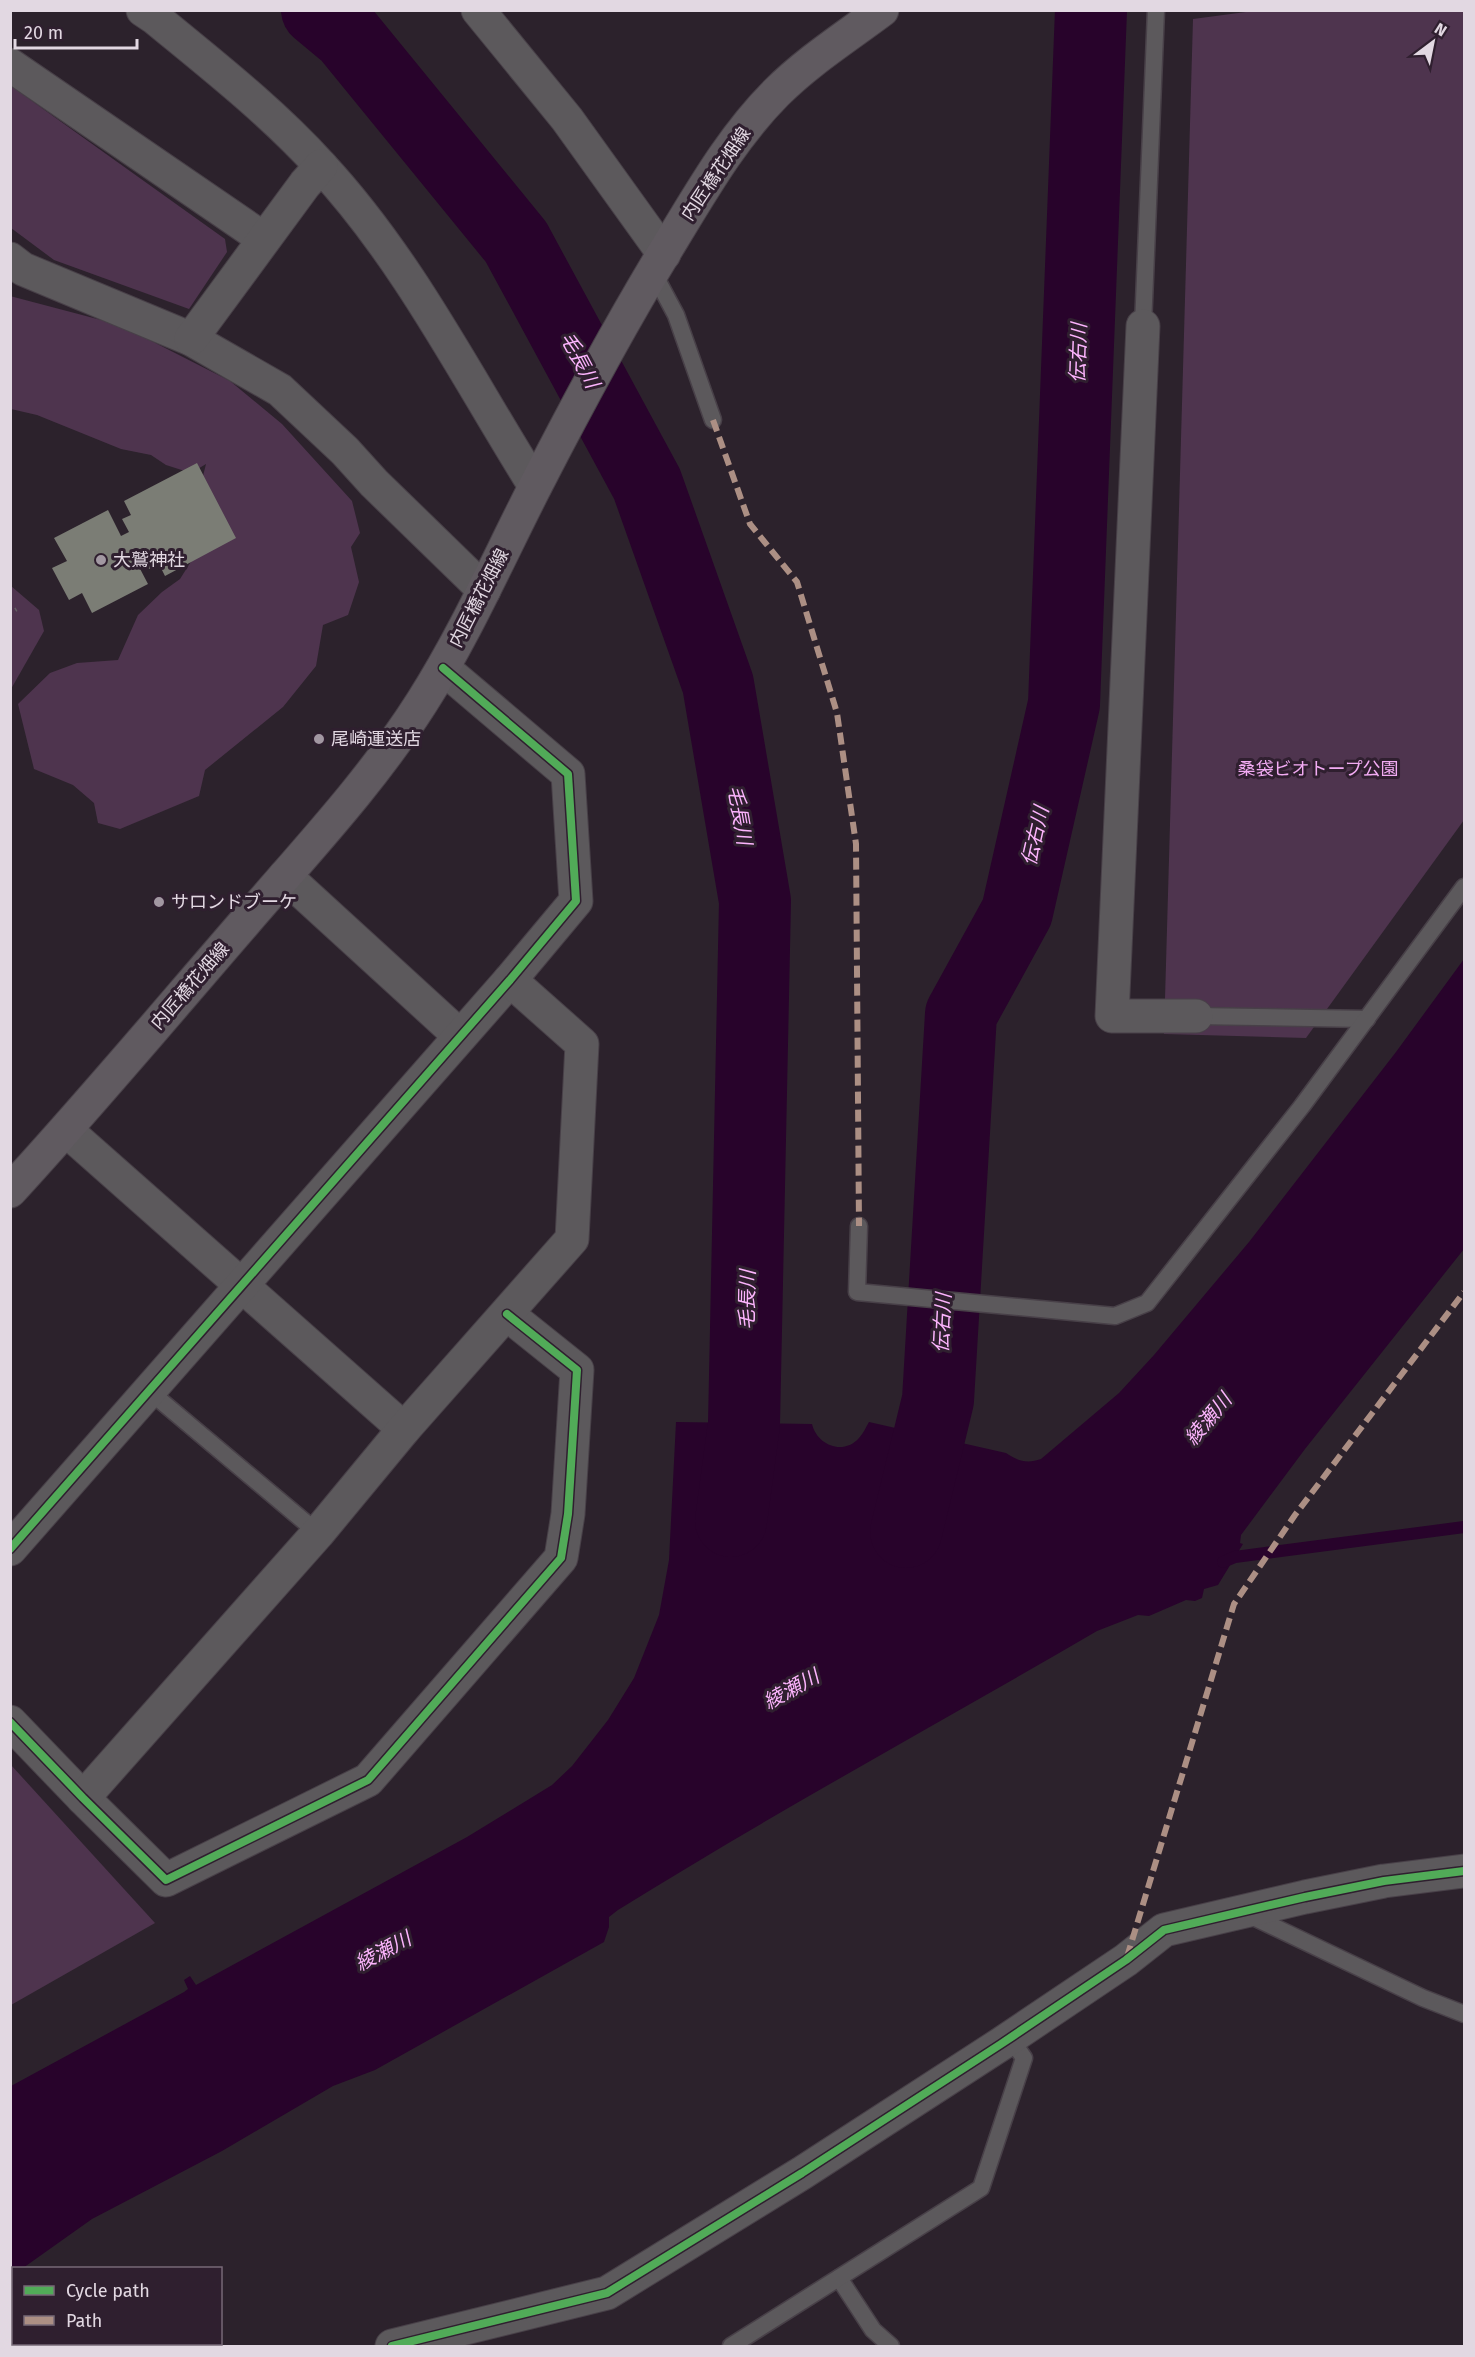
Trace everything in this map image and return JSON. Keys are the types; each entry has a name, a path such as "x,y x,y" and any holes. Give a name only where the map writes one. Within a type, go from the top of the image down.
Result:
{"main road":[{"name":"内匠橋花畑線","path":"10,1191 66,1130 285,876 392,745 443,668 542,473 653,272 714,170 776,93 807,66 882,10"}],"street":[{"path":"142,10 155,18 248,94 321,166 368,222 542,473"},
{"path":"478,10 567,119 653,272"},
{"path":"10,65 264,239"},
{"path":"191,339 305,184 321,166"},
{"path":"15,270 191,339 280,390 345,451 374,483 483,590"},
{"path":"1143,326 1112,1016 1196,1016"},
{"path":"10,1548 510,980 576,901 568,774 443,668"},
{"path":"285,876 460,1036"},
{"path":"83,1798 318,1533 404,1429 572,1239 582,1044 510,980"},
{"path":"66,1130 404,1429"},
{"path":"10,1722 166,1880 368,1780 561,1558 568,1514 577,1370 507,1314"},
{"path":"392,2346 607,2293 802,2173 1010,2038 1126,1960 1164,1930 1384,1881 1464,1870"}],"lane":[{"path":"1143,326 1156,10"},
{"path":"653,272 676,315 713,420"},
{"path":"859,1226 857,1292 1115,1316 1147,1303 1302,1106 1464,886"},
{"path":"1196,1016 1367,1019"},
{"path":"148,1390 318,1533"},
{"path":"1243,1912 1423,1998 1464,2014"},
{"path":"731,2346 981,2188 1024,2058 1010,2038"},
{"path":"839,2278 873,2330 891,2346"}],"path":[{"path":"10,613 17,609"}],"green space":[{"name":"桑袋ビオトープ公園","path":"1261,10 1464,11 1464,820 1306,1038 1164,1034 1193,19"},
{"path":"11,86 225,239 227,252 189,309 54,260 11,228"},
{"path":"10,296 120,325 230,381 282,424 352,501 360,533 351,547 359,582 348,615 323,625 316,666 283,707 205,770 199,796 120,829 98,823 94,803 73,785 34,769 18,704 50,673 77,663 118,660 138,615 162,592 180,579 197,552 200,488 206,464 191,473 166,465 151,455 121,449 37,415 11,409"},
{"path":"11,586 39,610 44,631 11,689"},
{"path":"11,1765 155,1923 10,2005"}],"water":[{"name":"綾瀬川","path":"1464,959 1464,1249 1305,1449 1241,1535 1240,1543 1243,1544 1218,1585 1204,1589 1202,1598 1195,1601 1186,1600 1149,1616 1138,1615 1097,1631 737,1838 618,1910 609,1917 609,1927 604,1942 375,2070 333,2086 222,2151 92,2219 24,2267 12,2267 11,2278 11,2086 184,1992 188,1989 184,1980 190,1976 196,1985 467,1837 552,1785 572,1766 608,1720 634,1678 659,1615 669,1560 676,1422 812,1424 819,1438 831,1446 838,1447 853,1443 869,1422 1006,1453 1023,1461 1041,1459 1119,1393 1154,1355 1249,1242 1396,1052"}],"building":[{"path":"197,463 236,538 165,576 159,564 149,569 144,558 137,563 148,584 92,613 82,593 69,600 52,568 67,561 54,538 108,510 121,536 129,532 122,519 131,515 124,501"}],"waterway":[{"name":"毛長川","path":"317,10 347,35 516,242 647,484 718,684 755,901 744,1424 731,1521"},
{"name":"伝右川","path":"906,1532 938,1400 961,1014 1017,912 1064,704 1091,10"},
{"path":"1223,1562 1235,1557 1464,1527"}],"marked path":[{"path":"713,420 750,524 797,582 837,713 856,844 859,1226"},
{"path":"1127,1957 1234,1604 1295,1515 1464,1292"}],"cycle path":[{"path":"10,1549 510,980 576,901 568,774 443,668"},
{"path":"10,1722 166,1880 368,1780 561,1558 568,1514 577,1370 507,1314"},
{"path":"392,2346 607,2293 802,2173 1001,2044 1126,1960 1164,1930 1384,1881 1464,1871"}],"place":[{"name":"大鷲神社","path":"101,560"},
{"name":"尾崎運送店","path":"319,739"},
{"name":"サロンドブーケ","path":"159,902"}]}
